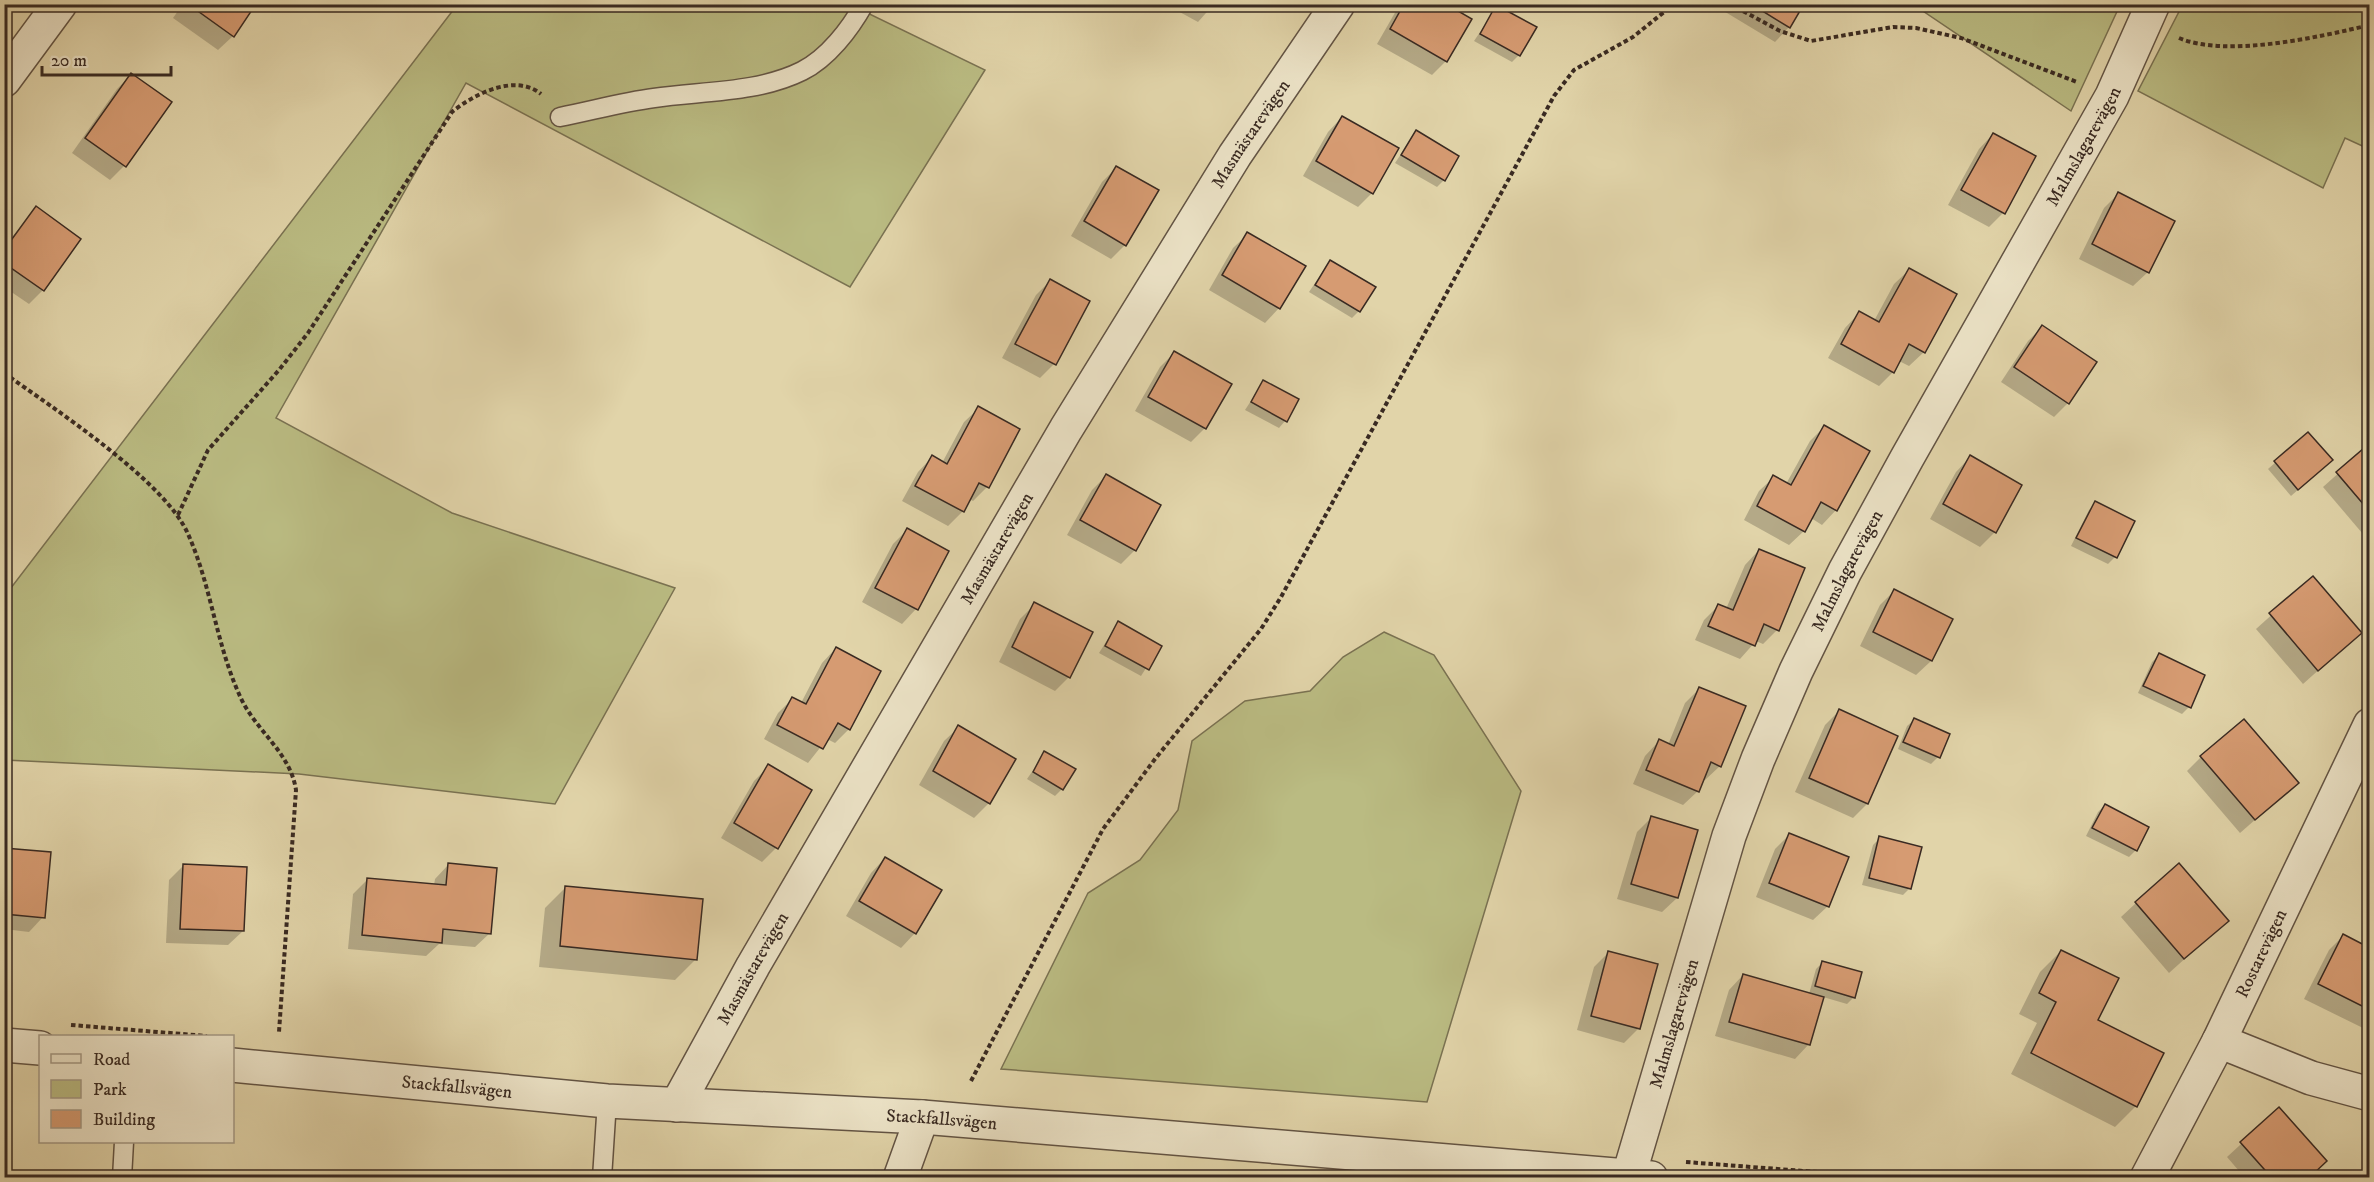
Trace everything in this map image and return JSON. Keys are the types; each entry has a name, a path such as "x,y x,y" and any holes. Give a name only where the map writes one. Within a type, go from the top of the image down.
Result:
{"street":[{"path":"4,80 60,4"},
{"name":"Masmästarevägen","path":"678,1105 753,966 1072,419 1223,173 1338,4"},
{"name":"Malmslagarevägen","path":"1640,1176 1729,836 1758,759 1796,671 1845,571 1906,458 2112,96 2149,14"},
{"name":"Rostarevägen","path":"2147,1178 2219,1041 2370,725"},
{"path":"4,1045 39,1038"},
{"path":"2219,1041 2311,1078 2370,1094"},
{"name":"Stackfallsvägen","path":"234,1065 608,1101 922,1117 1640,1176"},
{"path":"900,1178 922,1117"}],"lane":[{"path":"560,117 651,98 749,86 788,77 818,61 851,25 864,4"},
{"path":"602,1178 608,1101"},
{"path":"122,1178 124,1143"}],"path":[{"path":"966,1090 1103,829 1148,767 1261,629 1281,597 1554,96 1574,70 1633,37 1674,4"},
{"path":"1730,4 1780,31 1811,41 1893,27 1916,28 1960,38 2112,96"},
{"path":"2149,14 2198,45 2295,42 2370,25"},
{"path":"178,515 208,450 279,370 308,333 452,112 482,93 521,85 536,89 551,101 560,117"},
{"path":"4,373 147,482 178,515 196,553 231,679 242,702 294,774 297,790 278,1042"}],"green space":[{"path":"2183,4 2369,5 2369,149 2345,138 2323,188 2138,91"},
{"path":"457,5 851,5 985,70 850,287 466,83 276,418 452,513 675,588 555,804 299,774 5,760 4,597"},
{"path":"1914,5 2120,5 2071,111"},
{"path":"1384,632 1434,655 1521,791 1427,1102 1001,1069 1088,893 1140,860 1178,810 1192,741 1245,701 1310,691 1343,657"}],"building":[{"path":"188,4 256,4 234,37"},
{"path":"1404,4 1446,4 1472,19 1447,62 1390,29"},
{"path":"1751,4 1804,4 1790,28"},
{"path":"1496,5 1537,27 1520,56 1480,34"},
{"path":"131,73 172,102 126,167 85,138"},
{"path":"1342,116 1399,148 1373,194 1316,161"},
{"path":"1416,130 1459,156 1445,181 1401,155"},
{"path":"1993,133 2036,156 2005,214 1961,190"},
{"path":"1116,166 1159,190 1126,246 1084,221"},
{"path":"2118,192 2175,221 2149,273 2092,244"},
{"path":"36,206 81,239 44,291 4,263 4,250"},
{"path":"1247,232 1306,266 1280,309 1222,275"},
{"path":"1330,260 1376,287 1360,312 1315,285"},
{"path":"1909,268 1957,294 1925,353 1909,344 1894,373 1841,344 1859,311 1879,322"},
{"path":"1050,279 1090,301 1056,365 1015,344"},
{"path":"2042,325 2097,362 2069,404 2014,367"},
{"path":"1174,351 1232,384 1206,429 1148,397"},
{"path":"1263,380 1299,399 1287,422 1251,402"},
{"path":"978,406 1020,429 989,488 979,483 964,512 915,486 932,455 947,464"},
{"path":"1824,425 1870,451 1837,511 1821,502 1805,532 1757,506 1773,475 1791,485"},
{"path":"2308,432 2333,460 2298,490 2274,461"},
{"path":"2370,443 2370,512 2336,472"},
{"path":"1970,455 2022,485 1996,533 1943,504"},
{"path":"1106,474 1161,505 1136,551 1080,520"},
{"path":"2095,501 2135,521 2117,558 2076,538"},
{"path":"907,528 949,551 918,610 875,588"},
{"path":"1759,549 1805,568 1779,631 1764,624 1755,646 1708,626 1718,604 1733,610"},
{"path":"2313,576 2362,633 2318,671 2269,613"},
{"path":"1894,589 1953,619 1932,661 1873,632"},
{"path":"1034,602 1093,632 1070,678 1012,647"},
{"path":"1118,621 1162,646 1149,670 1105,646"},
{"path":"836,647 881,671 850,730 838,723 823,749 777,725 792,697 806,704"},
{"path":"2159,653 2205,675 2191,708 2143,686"},
{"path":"1699,687 1746,706 1721,767 1711,762 1699,792 1646,770 1659,739 1674,746"},
{"path":"1839,709 1898,736 1868,804 1809,778"},
{"path":"1914,718 1950,734 1940,758 1903,742"},
{"path":"2244,719 2299,783 2255,820 2200,756"},
{"path":"958,725 1016,759 990,804 933,771"},
{"path":"1044,751 1076,769 1063,790 1033,772"},
{"path":"768,764 812,790 778,849 734,823"},
{"path":"2105,804 2149,827 2137,851 2092,828"},
{"path":"1651,816 1698,830 1678,898 1631,884"},
{"path":"1789,833 1849,857 1829,907 1769,883"},
{"path":"1879,836 1922,847 1911,889 1869,878"},
{"path":"4,848 51,852 45,918 4,914"},
{"path":"885,857 942,890 916,934 859,901"},
{"path":"448,863 497,868 491,934 443,929 442,943 362,935 367,878 446,885"},
{"path":"2179,863 2229,921 2184,959 2135,902"},
{"path":"183,864 247,867 244,931 180,929"},
{"path":"565,886 703,899 697,960 560,946"},
{"path":"2343,934 2370,948 2370,1010 2318,984"},
{"path":"2061,950 2119,978 2098,1020 2164,1053 2137,1107 2031,1053 2056,1002 2039,993"},
{"path":"1608,951 1658,964 1640,1029 1591,1016"},
{"path":"1822,961 1862,972 1855,998 1815,986"},
{"path":"1743,974 1824,997 1810,1045 1729,1022"},
{"path":"2279,1107 2327,1161 2312,1175 2314,1178 2272,1178 2240,1142"}]}
